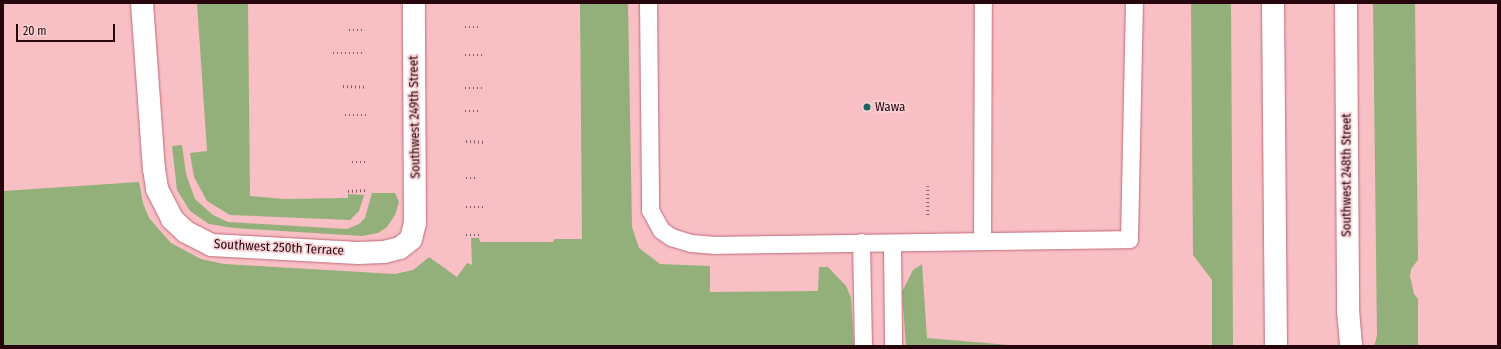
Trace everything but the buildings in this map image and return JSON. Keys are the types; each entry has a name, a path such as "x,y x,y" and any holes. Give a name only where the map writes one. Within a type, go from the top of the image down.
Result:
{"street":[{"name":"Southwest 250th Terrace","path":"142,3 157,189 172,219 186,232 210,245 371,253 400,248 411,239 413,231"},
{"name":"Southwest 249th Street","path":"413,231 417,211 414,3"},
{"path":"1273,3 1276,346"},
{"name":"Southwest 248th Street","path":"1346,3 1348,310 1351,346"}],"lane":[{"path":"648,3 649,196 653,219 661,230 671,237 700,244 982,242 1129,239 1134,3"},
{"path":"982,242 983,3"},
{"path":"862,242 863,346"},
{"path":"892,243 893,346"}],"path":[{"path":"465,27 478,27"},
{"path":"349,30 365,30"},
{"path":"333,53 365,53"},
{"path":"465,55 484,55"},
{"path":"343,86 366,87"},
{"path":"465,88 485,88"},
{"path":"465,111 480,111"},
{"path":"345,115 366,115"},
{"path":"466,141 486,142"},
{"path":"352,162 366,162"},
{"path":"466,178 478,178"},
{"path":"928,186 928,219"},
{"path":"348,191 366,190"},
{"path":"466,207 484,207"},
{"path":"466,235 479,235"}],"green space":[{"path":"197,3 248,3 250,196 284,199 348,198 348,194 364,195 359,211 350,220 230,215 207,201 194,177 190,153 207,151"},
{"path":"580,3 628,3 632,227 639,248 660,264 710,266 710,292 818,291 819,267 828,267 846,286 851,298 854,346 3,346 3,191 139,182 143,203 149,218 171,243 201,259 224,264 395,274 413,270 429,257 457,277 467,263 472,265 471,238 479,238 480,242 553,242 554,239 582,239"},
{"path":"1191,3 1231,3 1233,346 1212,346 1212,280 1193,255"},
{"path":"1373,3 1415,3 1418,260 1411,269 1410,276 1414,294 1418,299 1418,346 1374,346 1377,336"},
{"path":"182,145 186,174 195,199 213,215 228,222 347,229 359,224 365,218 372,193 395,193 399,202 395,215 387,227 378,233 362,236 234,228 209,224 190,211 177,190 172,146"},
{"path":"922,264 927,338 1020,346 906,346 902,292 913,270"}],"place":[{"name":"Wawa","path":"867,107"}]}
